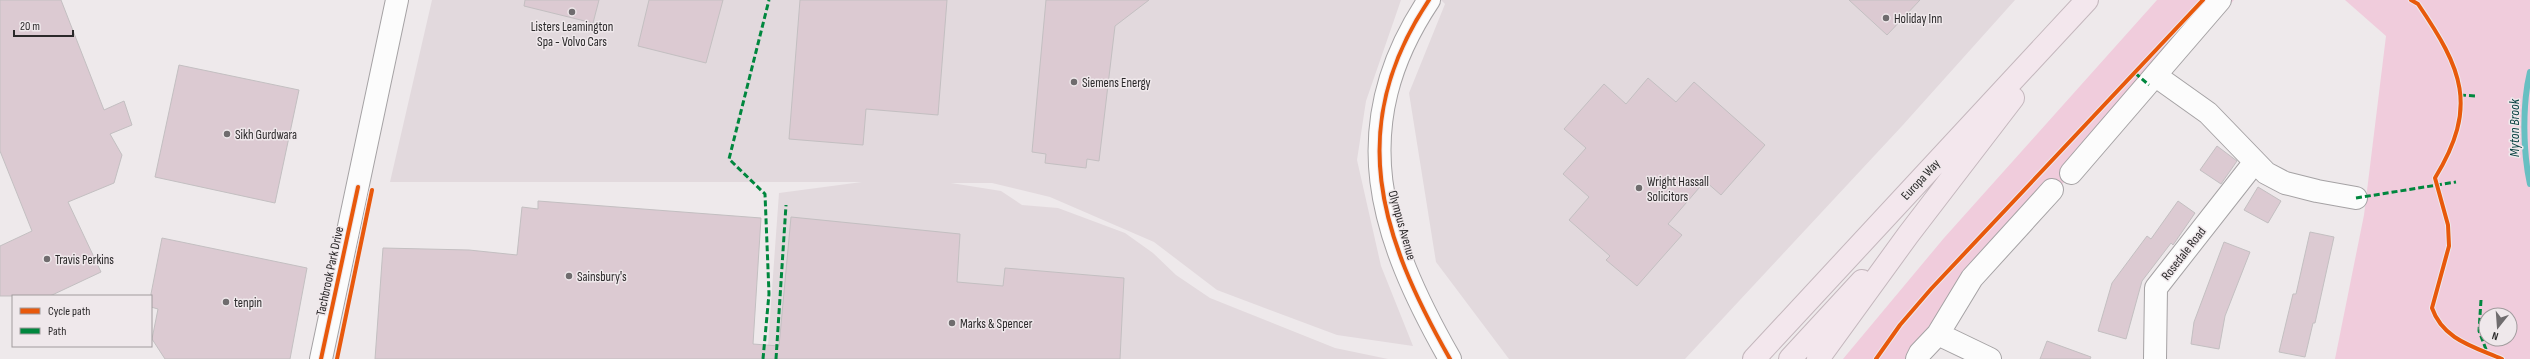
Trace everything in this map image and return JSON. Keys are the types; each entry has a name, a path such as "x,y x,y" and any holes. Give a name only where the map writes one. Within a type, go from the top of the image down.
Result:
{"highway":[{"name":"Europa Way","path":"1754,359 2087,0"},
{"name":"Europa Way","path":"1818,359 1908,235 2042,60 2094,0"},
{"path":"1790,359 1837,305 1908,235"}],"street":[{"name":"Tachbrook Park Drive","path":"321,359 397,0"},
{"name":"Olympus Avenue","path":"1429,0 1411,27 1392,68 1384,102 1379,171 1385,207 1394,239 1417,294 1450,359"},
{"path":"2071,173 2220,0"},
{"path":"2156,76 2208,113 2254,163 2266,173 2285,183 2317,192 2356,198"},
{"name":"Rosedale Road","path":"2155,359 2156,288 2254,163"},
{"path":"1917,359 1920,353 1938,334 1972,278 2052,190"},
{"path":"1938,334 1990,359"}],"shaded area":[{"path":"432,0 1401,0 1366,101 1357,160 1381,266 1413,346 1337,335 1217,290 1154,242 1050,197 992,183 951,183 1001,191 1022,205 1058,208 1125,233 1153,253 1176,275 1210,298 1335,348 1388,359 767,359 779,193 862,182 390,182"},
{"path":"1441,0 2015,0 1902,126 1685,359 1509,359 1436,262 1409,93 1445,4"},
{"path":"2157,0 2234,0 2052,195 1913,359 1843,359 1944,238"},
{"path":"2345,0 2530,0 2530,359 2335,359 2364,215 2386,36"}],"building":[{"path":"0,0 61,0 104,110 124,101 132,125 110,134 122,155 114,183 68,202 101,272 52,295 0,296 0,246 32,231 0,151"},
{"name":"Listers Leamington Spa - Volvo Cars","path":"525,0 599,0 593,23 524,6"},
{"path":"649,0 723,0 706,63 638,46"},
{"path":"800,0 947,0 938,115 866,109 863,145 789,139"},
{"name":"Siemens Energy","path":"1046,0 1149,0 1115,26 1099,161 1087,159 1086,168 1045,163 1046,154 1032,152"},
{"name":"Holiday Inn","path":"1849,0 1920,0 1887,35"},
{"name":"Sikh Gurdwara","path":"179,65 299,90 275,203 155,177"},
{"name":"Wright Hassall Solicitors","path":"1648,78 1676,102 1694,82 1765,145 1721,195 1705,181 1668,224 1682,235 1637,286 1606,260 1610,256 1569,220 1589,197 1563,174 1586,148 1564,129 1604,84 1626,104"},
{"path":"2217,146 2237,161 2221,184 2200,170"},
{"path":"2258,187 2281,201 2268,223 2244,210"},
{"path":"538,201 761,218 753,344 779,346 791,217 960,234 957,282 1003,286 1005,268 1124,278 1120,359 375,359 383,248 469,250 517,255 522,207 538,209"},
{"path":"2178,201 2195,213 2173,245 2171,243 2142,281 2126,339 2098,331 2112,283 2147,236 2151,239"},
{"path":"2310,232 2334,237 2315,323 2313,323 2305,357 2279,352 2293,294 2296,294"},
{"name":"tenpin","path":"162,238 307,268 290,359 165,359 152,339 158,309 152,307 151,294"},
{"path":"2224,242 2250,252 2225,316 2219,349 2191,344 2194,322"},
{"path":"2047,341 2091,357 2090,359 2040,359"}],"waterway":[{"name":"Myton Brook","path":"2530,72 2527,85 2524,128 2526,158 2530,184"}],"marked path":[{"path":"763,359 769,294 765,194 729,159 769,0"},
{"path":"2135,73 2149,85"},
{"path":"2460,95 2476,96"},
{"path":"2356,198 2456,182"},
{"path":"776,359 786,205"},
{"path":"2481,300 2479,331 2487,352"}],"cycle path":[{"path":"1429,0 1403,47 1387,92 1380,137 1381,181 1390,225 1405,269 1450,359"},
{"path":"1876,359 1900,325 1931,289 2203,0"},
{"path":"2411,0 2418,4 2445,48 2460,88 2461,108 2457,130 2449,153 2435,178 2448,225 2449,246 2432,308 2437,319 2452,335 2471,346 2502,359"},
{"path":"321,359 358,187"},
{"path":"337,359 372,190"}],"place":[{"name":"Listers Leamington Spa - Volvo Cars","path":"572,12"},
{"name":"Holiday Inn","path":"1886,18"},
{"name":"Siemens Energy","path":"1074,82"},
{"name":"Sikh Gurdwara","path":"227,134"},
{"name":"Wright Hassall Solicitors","path":"1639,188"},
{"name":"Travis Perkins","path":"47,259"},
{"name":"Sainsbury's","path":"569,276"},
{"name":"tenpin","path":"226,302"},
{"name":"Marks & Spencer","path":"952,323"}]}
